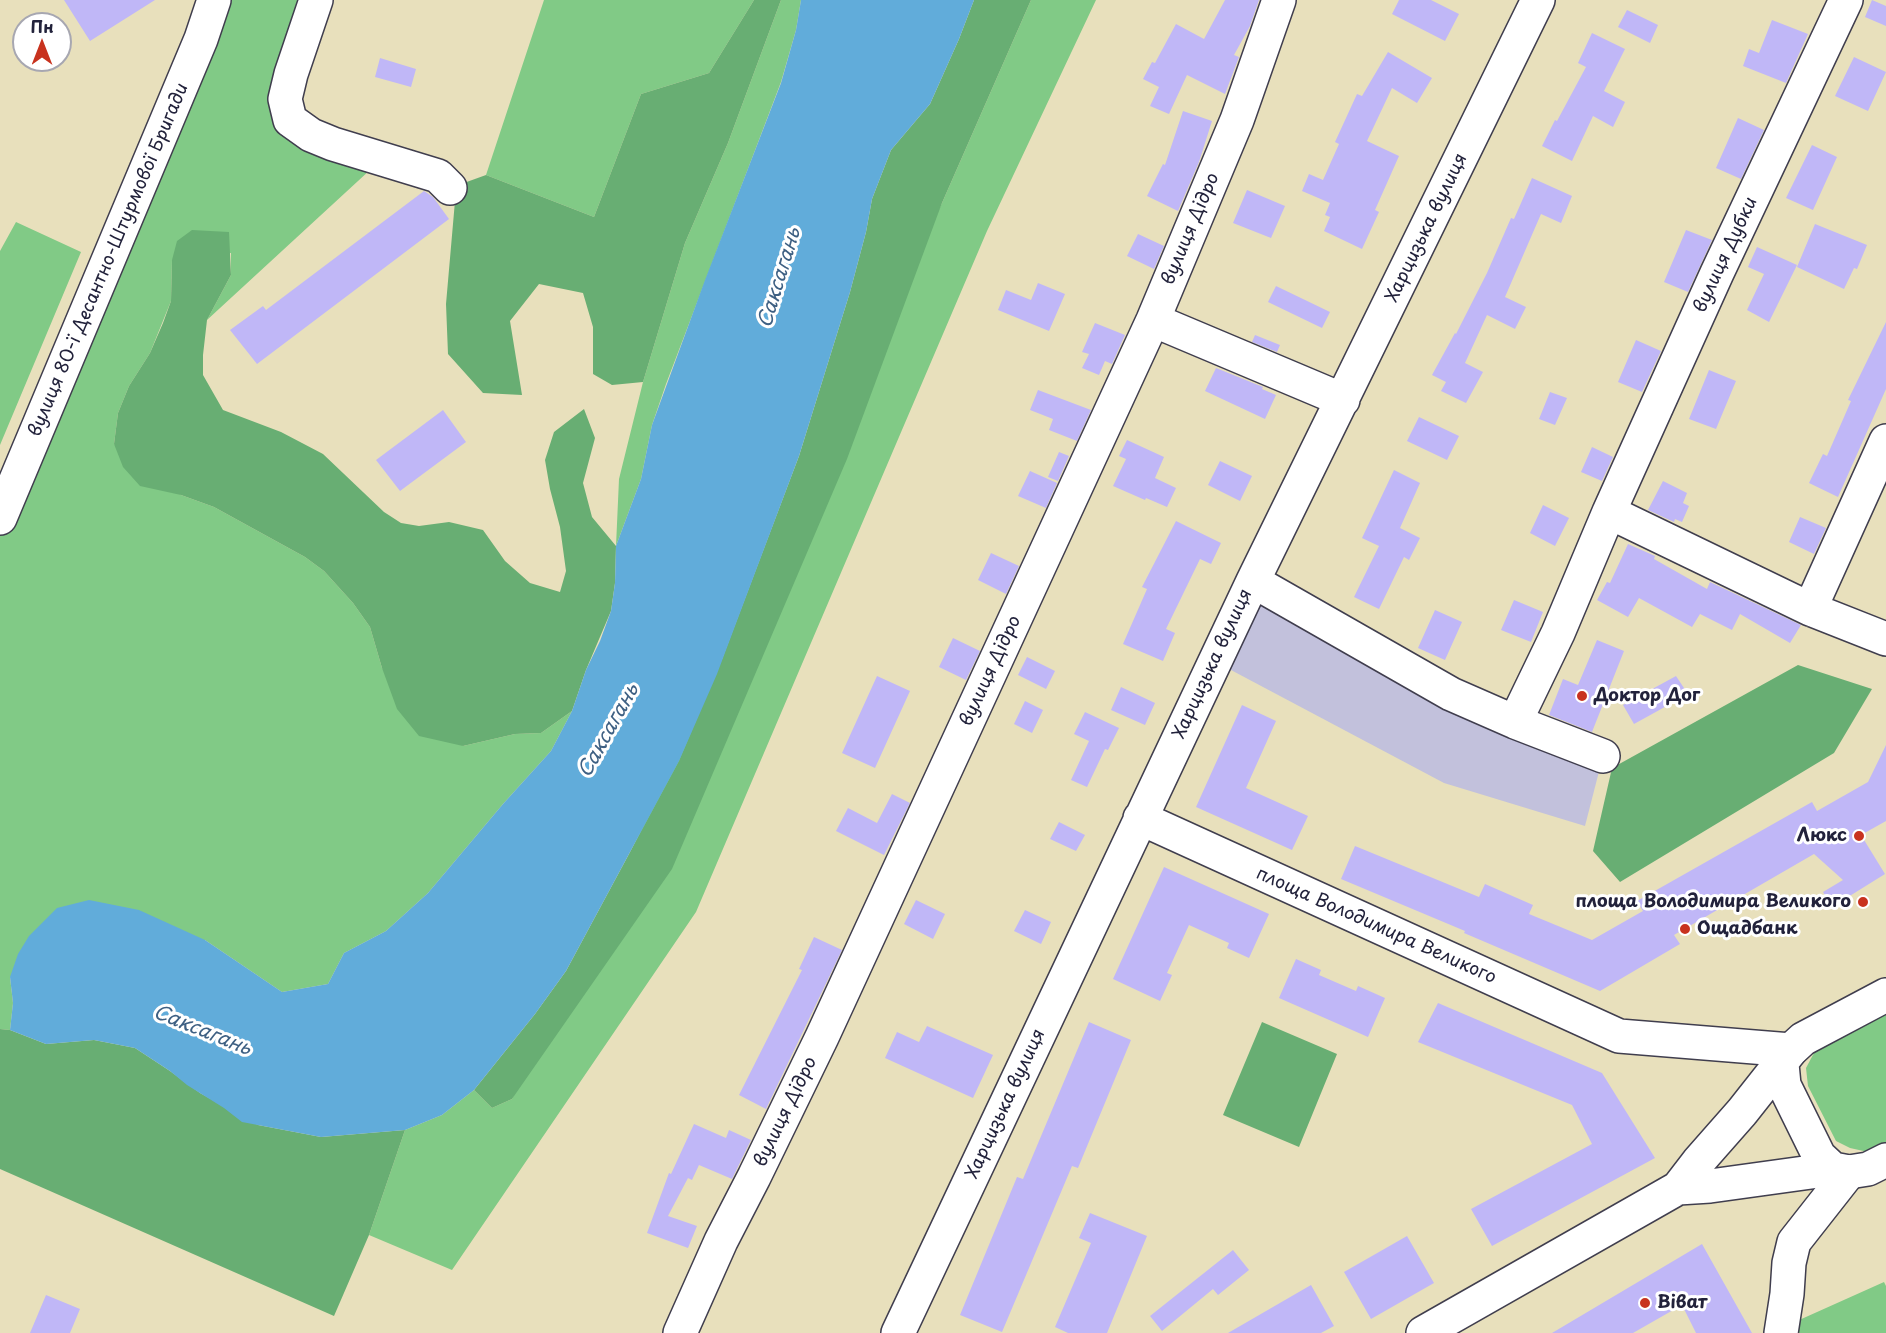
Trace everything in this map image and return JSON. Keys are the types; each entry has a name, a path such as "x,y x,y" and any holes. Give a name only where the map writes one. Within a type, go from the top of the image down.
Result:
{"street":[{"name":"вулиця 80-ї Десантно-Штурмової Бригади","path":"0,518 201,39 214,0"},
{"path":"316,0 285,99 290,120 311,135 333,144 438,176 450,188"},
{"name":"вулиця Дідро","path":"680,1333 721,1241 822,1037 1153,320 1237,120 1280,0"},
{"name":"Харцизька вулиця","path":"898,1333 1252,580 1343,400 1538,0"},
{"name":"вулиця Дубки","path":"1515,722 1558,633 1609,512 1717,273 1846,0"},
{"path":"1153,320 1343,400"},
{"path":"1810,609 1886,441"},
{"path":"1609,512 1810,609 1886,639"},
{"path":"1252,580 1451,694 1603,756"},
{"name":"площа Володимира Великого","path":"1140,818 1619,1036 1786,1057"},
{"path":"1422,1333 1678,1188 1803,1039 1886,995"},
{"path":"1786,1057 1784,1085 1819,1156 1841,1170"},
{"path":"1678,1188 1868,1169 1886,1160"},
{"path":"1781,1333 1789,1263 1794,1242 1841,1170"}],"shaded area":[{"path":"1253,581 1603,756 1585,826 1444,783 1214,661"}],"green space":[{"path":"214,0 316,0 290,120 383,158 207,320 231,275 231,253 172,260 171,301 150,353 129,386 118,413 114,444 181,495 214,507 305,557 324,571 353,603 370,627 382,668 463,746 515,734 541,733 572,711 551,751 428,893 386,931 344,953 328,984 282,992 205,940 10,977 13,1003 10,1030 0,1029 0,518"},
{"path":"544,0 754,0 709,73 641,94 594,217 486,175"},
{"path":"754,0 781,0 728,143 685,243 643,382 612,385 593,374 593,327 583,293 539,284 510,321 522,395 483,393 448,354 446,304 455,201 450,188 486,175 594,217 641,94 709,73"},
{"path":"781,0 801,0 796,30 781,82 666,384 652,425 641,479 616,546 619,479 643,382 685,243 728,143"},
{"path":"974,0 1031,0 942,203 847,459 672,869 512,1099 492,1108 474,1090 566,971 679,761 722,659 799,456 850,292 872,199 891,150 930,104"},
{"path":"1031,0 1096,0 987,231 696,912 452,1270 369,1235 405,1130 442,1115 474,1090 492,1108 512,1099 942,203"},
{"path":"16,222 81,252 0,445 0,251"},
{"path":"192,230 229,232 231,275 207,320 203,355 203,375 223,410 281,432 323,454 384,512 401,523 419,526 449,522 483,530 505,561 530,583 560,592 566,571 560,527 545,460 554,432 584,409 595,438 583,483 592,517 616,546 615,583 611,611 586,670 572,711 541,733 515,734 463,746 419,736 397,709 370,627 353,603 324,571 305,557 214,507 181,495 140,486 123,467 114,444 118,413 129,386 150,353 171,301 172,260 177,241"},
{"path":"1798,665 1872,689 1834,753 1620,882 1593,851 1612,768"},
{"path":"1886,1012 1886,1143 1868,1152 1850,1148 1836,1141 1808,1086 1806,1068 1815,1051"},
{"path":"1262,1022 1337,1054 1299,1147 1223,1115"},
{"path":"0,1029 10,1030 46,1044 94,1040 135,1048 200,1093 258,1125 321,1137 405,1130 369,1235 334,1316 0,1169"},
{"path":"1884,1282 1886,1286 1886,1333 1792,1333 1797,1321"}],"water":[{"name":"Саксагань","path":"801,0 974,0 930,104 891,150 872,199 850,292 799,456 717,674 679,761 566,971 535,1014 474,1090 442,1115 405,1130 321,1137 242,1122 135,1048 94,1040 46,1044 10,1030 13,1003 10,977 18,954 29,936 57,908 89,900 139,910 205,940 282,992 328,984 344,953 386,931 428,893 551,751 572,711 586,670 611,611 615,583 616,546 641,479 652,425 781,83 796,30"}],"building":[{"path":"64,0 155,0 90,41"},
{"path":"1225,0 1259,0 1250,26 1234,55 1239,57 1225,94 1187,75 1169,114 1150,106 1159,87 1143,79 1152,62 1155,63 1176,24 1204,39"},
{"path":"1399,0 1431,0 1459,14 1445,41 1392,14"},
{"path":"1872,0 1886,6 1886,26 1865,17"},
{"path":"1627,10 1658,25 1650,43 1618,27"},
{"path":"1772,20 1808,34 1786,83 1743,66 1749,49 1759,53"},
{"path":"1592,33 1625,49 1604,91 1625,102 1613,127 1593,116 1572,161 1542,146 1586,67 1578,63"},
{"path":"1388,52 1432,78 1417,103 1392,88 1367,141 1399,156 1375,210 1379,212 1362,249 1324,231 1330,217 1325,215 1330,203 1302,191 1309,174 1323,180 1339,144 1335,142 1357,94 1362,96"},
{"path":"1854,57 1886,72 1868,111 1835,96"},
{"path":"380,58 416,69 411,87 375,77"},
{"path":"1183,111 1212,121 1199,162 1178,211 1147,196 1163,164 1165,165"},
{"path":"1738,118 1764,130 1741,179 1716,168"},
{"path":"1812,145 1837,157 1813,210 1786,198"},
{"path":"1532,178 1572,196 1561,223 1541,214 1505,297 1526,307 1515,329 1487,315 1465,363 1483,372 1466,403 1441,391 1446,382 1432,375 1487,273 1511,218 1514,219"},
{"path":"1247,190 1285,206 1271,238 1233,223"},
{"path":"424,191 433,197 449,219 257,364 230,330 263,306 266,310"},
{"path":"1815,224 1867,245 1857,269 1854,268 1844,289 1797,267"},
{"path":"1686,230 1712,240 1688,292 1664,282"},
{"path":"1138,234 1164,246 1154,269 1127,256"},
{"path":"1757,247 1797,265 1769,322 1747,310 1764,274 1748,267"},
{"path":"1038,283 1065,294 1049,331 998,310 1006,290 1031,300"},
{"path":"1276,286 1330,312 1322,328 1268,302"},
{"path":"1886,322 1886,389 1838,497 1809,483 1823,454 1827,456 1851,401 1848,400"},
{"path":"1095,323 1125,335 1112,364 1105,361 1099,375 1082,368 1089,354 1082,352"},
{"path":"1255,335 1280,345 1277,352 1252,342"},
{"path":"1636,340 1661,351 1642,392 1618,382"},
{"path":"1216,368 1263,387 1262,389 1276,395 1265,419 1205,391"},
{"path":"1709,370 1736,381 1716,429 1689,419"},
{"path":"1038,390 1091,410 1077,441 1049,430 1053,419 1030,410"},
{"path":"1550,392 1567,398 1555,425 1539,419"},
{"path":"443,410 466,442 400,491 376,460"},
{"path":"1419,417 1459,436 1447,460 1407,441"},
{"path":"1127,440 1164,457 1155,478 1176,488 1167,507 1113,486 1126,459 1119,456"},
{"path":"1592,447 1613,457 1602,481 1581,472"},
{"path":"1059,452 1069,456 1058,481 1048,477"},
{"path":"1220,461 1252,476 1240,501 1208,485"},
{"path":"1394,470 1420,483 1400,528 1420,538 1409,560 1404,557 1379,609 1354,597 1379,546 1362,538"},
{"path":"1030,471 1057,483 1046,508 1018,496"},
{"path":"1663,481 1687,493 1683,503 1689,506 1682,522 1675,519 1674,522 1648,510"},
{"path":"1543,505 1569,518 1555,546 1530,533"},
{"path":"1800,517 1826,528 1814,554 1789,542"},
{"path":"1176,521 1221,543 1211,564 1200,559 1166,629 1175,633 1163,661 1123,644 1147,589 1142,587"},
{"path":"1628,544 1655,556 1654,559 1707,589 1710,582 1801,625 1790,643 1740,614 1732,630 1700,614 1692,627 1639,598 1628,617 1597,600 1607,582 1610,583"},
{"path":"991,553 1019,566 1006,594 978,580"},
{"path":"1514,600 1543,612 1531,642 1501,630"},
{"path":"1435,610 1462,622 1445,660 1418,648"},
{"path":"953,638 980,651 966,680 939,667"},
{"name":"Доктор Дог","path":"1597,640 1624,651 1592,732 1549,715 1563,679 1578,685"},
{"path":"1027,657 1055,671 1046,689 1018,675"},
{"path":"877,676 910,691 875,768 842,753"},
{"path":"1676,676 1686,691 1663,708 1634,724 1623,705"},
{"path":"1121,687 1155,703 1145,725 1111,710"},
{"path":"1025,701 1043,710 1032,733 1014,724"},
{"path":"1242,705 1276,721 1246,788 1308,816 1292,850 1196,807"},
{"path":"1085,712 1119,728 1108,750 1105,749 1087,787 1071,780 1089,741 1074,734"},
{"path":"1886,745 1886,821 1861,835 1885,874 1832,907 1823,892 1843,880 1814,854 1674,935 1680,944 1600,991 1341,879 1355,846 1479,897 1485,884 1533,905 1529,914 1592,940 1643,911 1637,901 1812,802 1817,811 1868,782"},
{"path":"892,794 910,803 884,855 836,831 848,808 877,823"},
{"path":"1059,822 1085,835 1076,851 1050,839"},
{"path":"1164,867 1269,914 1249,958 1227,948 1229,943 1189,925 1167,973 1172,975 1160,1001 1113,979"},
{"path":"916,900 945,914 933,939 904,924"},
{"path":"1025,910 1051,922 1041,944 1014,931"},
{"path":"814,937 842,950 766,1109 739,1095 802,970 799,969"},
{"path":"1296,959 1321,970 1319,975 1356,991 1358,986 1385,998 1368,1037 1279,998"},
{"path":"1438,1003 1602,1073 1655,1158 1492,1246 1471,1209 1592,1144 1572,1105 1418,1042"},
{"path":"1089,1022 1131,1040 1078,1168 1072,1166 1002,1332 960,1315 1017,1177 1023,1179"},
{"path":"927,1026 993,1055 973,1098 885,1058 897,1032 919,1042"},
{"path":"694,1124 726,1138 729,1130 751,1140 732,1179 699,1165 692,1180 688,1178 668,1216 697,1226 688,1248 647,1233 669,1173 671,1174"},
{"path":"1090,1213 1147,1236 1107,1333 1068,1333 1055,1327 1091,1243 1079,1238"},
{"path":"1407,1236 1434,1283 1371,1319 1344,1272"},
{"path":"1702,1244 1752,1333 1696,1333 1682,1305 1633,1333 1552,1333"},
{"path":"1233,1250 1249,1270 1218,1295 1213,1289 1162,1331 1150,1316"},
{"path":"1311,1285 1334,1326 1321,1333 1228,1333"},
{"path":"46,1295 80,1309 70,1333 30,1333"}],"place":[{"name":"Доктор Дог","path":"1582,696"},
{"name":"Люкс","path":"1859,836"},
{"name":"площа Володимира Великого","path":"1863,902"},
{"name":"Ощадбанк","path":"1685,929"},
{"name":"Віват","path":"1645,1303"}]}
